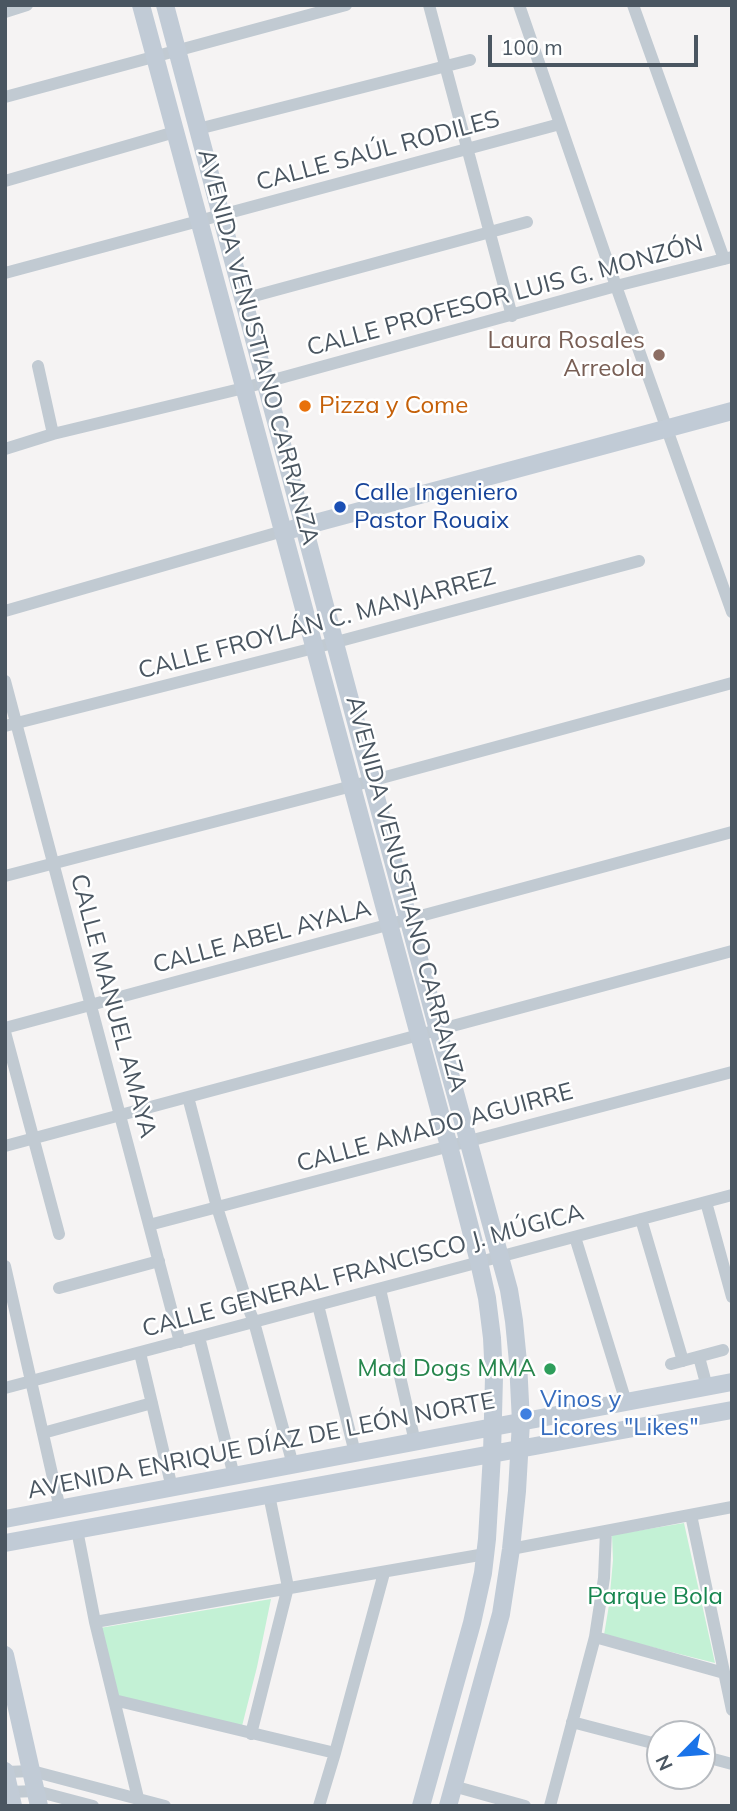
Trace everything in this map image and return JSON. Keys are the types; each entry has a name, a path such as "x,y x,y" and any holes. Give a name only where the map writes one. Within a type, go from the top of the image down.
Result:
{"street":[{"path":"5,12 27,5"},
{"name":"AVENIDA VENUSTIANO CARRANZA","path":"141,5 449,1146 487,1298 494,1377 485,1554 472,1623 421,1806"},
{"name":"AVENIDA VENUSTIANO CARRANZA","path":"165,5 509,1290 514,1321 521,1422 511,1549 501,1614 448,1806"},
{"path":"5,97 346,5"},
{"path":"429,5 512,316"},
{"path":"519,5 732,612"},
{"path":"634,5 728,258"},
{"path":"198,129 470,60"},
{"name":"CALLE SAÚL RODILES","path":"5,273 560,124"},
{"path":"5,181 174,132"},
{"path":"243,299 527,222"},
{"name":"CALLE PROFESOR LUIS G. MONZÓN","path":"5,449 53,434 244,388 728,258"},
{"path":"38,366 53,434"},
{"path":"5,611 283,531 732,411"},
{"name":"CALLE FROYLÁN C. MANJARREZ","path":"11,725 639,561"},
{"name":"CALLE MANUEL AMAYA","path":"5,681 11,725 53,863 180,1342"},
{"path":"5,876 732,683"},
{"name":"CALLE ABEL AYALA","path":"5,1030 732,832"},
{"path":"5,1146 732,951"},
{"path":"5,1030 59,1234"},
{"name":"CALLE AMADO AGUIRRE","path":"149,1225 732,1072"},
{"path":"188,1097 217,1207 254,1322 293,1465"},
{"name":"CALLE GENERAL FRANCISCO J. MÚGICA","path":"5,1388 732,1195"},
{"path":"706,1202 732,1297"},
{"path":"641,1219 677,1363 723,1350"},
{"path":"575,1237 626,1402"},
{"path":"59,1288 159,1261"},
{"path":"5,1266 60,1509"},
{"path":"380,1289 415,1442"},
{"path":"318,1305 355,1453"},
{"path":"199,1337 234,1476"},
{"path":"140,1353 172,1488"},
{"path":"699,1357 707,1387"},
{"name":"AVENIDA ENRIQUE DÍAZ DE LEÓN NORTE","path":"5,1519 732,1382"},
{"path":"43,1433 152,1403"},
{"name":"AVENIDA ENRIQUE DÍAZ DE LEÓN NORTE","path":"5,1543 732,1410"},
{"path":"251,1734 288,1587 269,1495"},
{"path":"511,1549 732,1507"},
{"path":"691,1515 732,1710"},
{"path":"77,1530 95,1622 138,1798"},
{"path":"550,1806 595,1637 604,1578 606,1531"},
{"path":"95,1622 485,1554"},
{"path":"319,1806 384,1573"},
{"path":"595,1637 724,1673"},
{"path":"5,1655 37,1798"},
{"path":"114,1700 335,1754"},
{"path":"572,1722 646,1741"},
{"path":"93,1806 37,1798 11,1799 5,1772 32,1771 165,1806"},
{"path":"453,1786 525,1806"}],"green space":[{"name":"Parque Bola","path":"684,1523 715,1663 604,1635 613,1560 612,1535"},
{"path":"271,1599 242,1726 116,1696 100,1628"}],"place":[{"name":"Laura Rosales Arreola","path":"659,355"},
{"name":"Pizza y Come","path":"305,406"},
{"name":"Calle Ingeniero Pastor Rouaix","path":"340,507"},
{"name":"Mad Dogs MMA","path":"550,1369"},
{"name":"Vinos y Licores \"Likes\"","path":"526,1414"}]}
